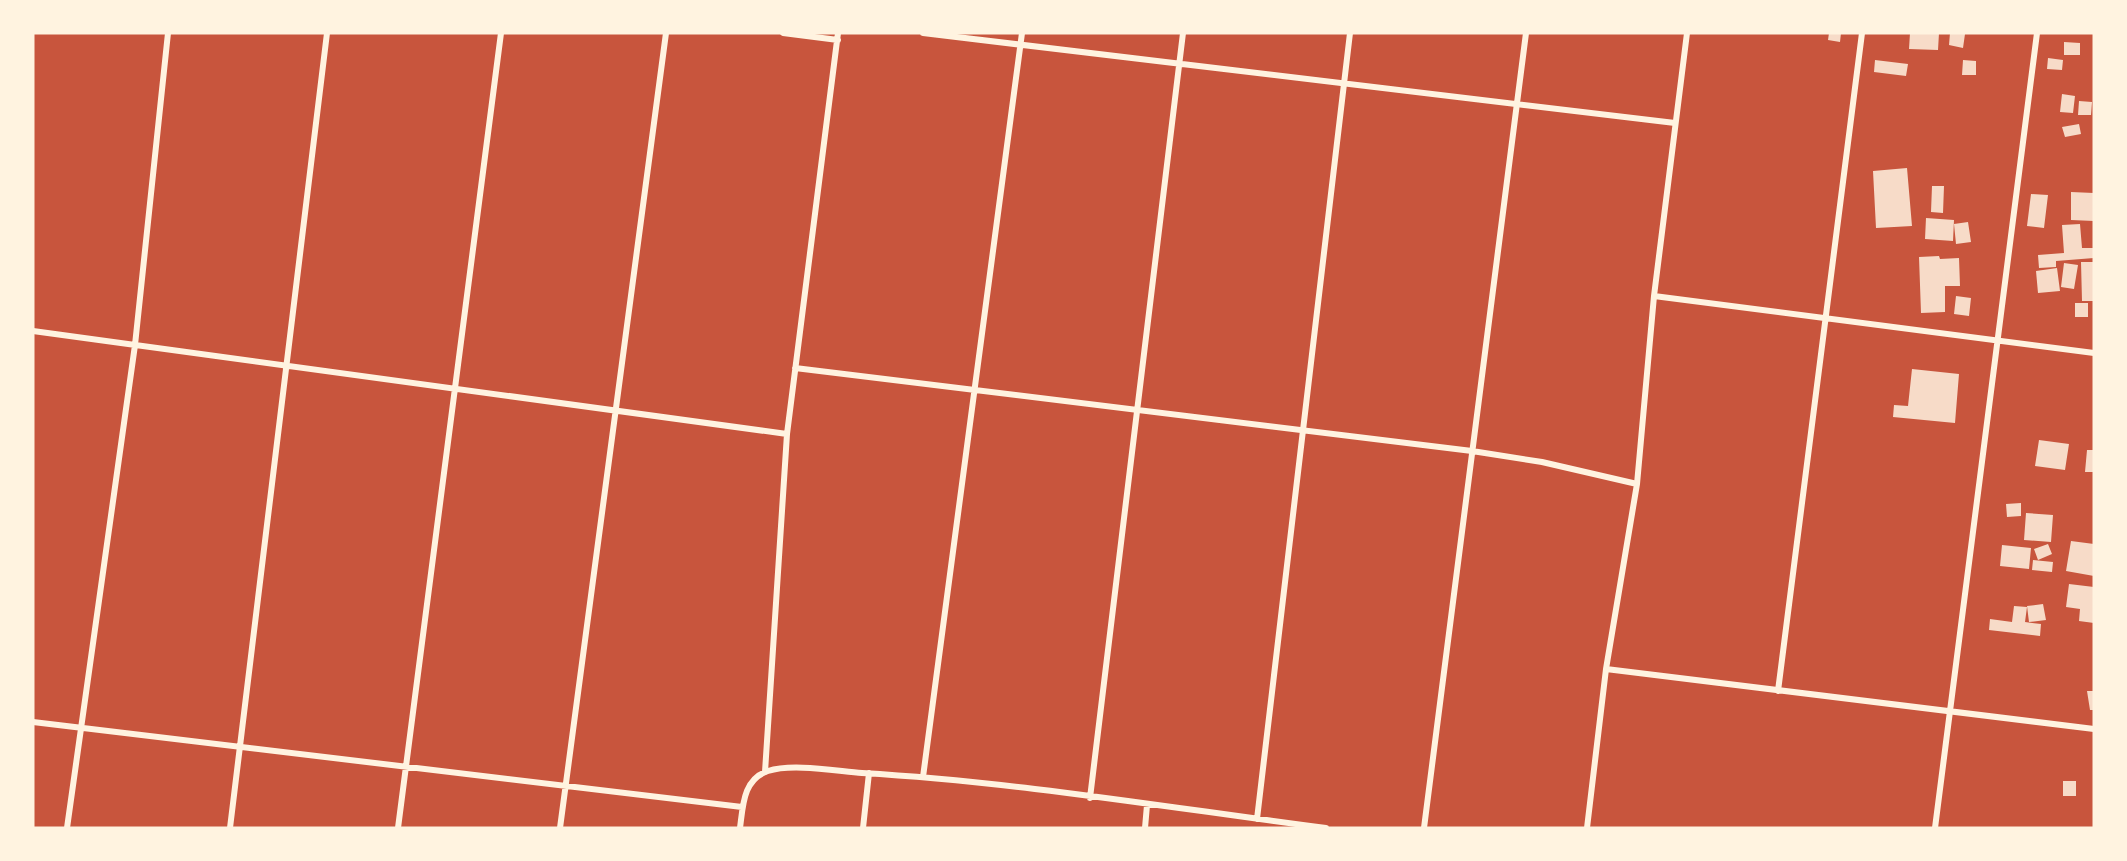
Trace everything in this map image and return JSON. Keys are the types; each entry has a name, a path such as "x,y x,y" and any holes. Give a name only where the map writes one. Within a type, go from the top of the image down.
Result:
{"street":[{"path":"67,828 135,345 168,33"},
{"path":"230,828 327,33"},
{"path":"398,828 501,33"},
{"path":"560,828 666,33"},
{"path":"765,772 787,434 838,36 783,33"},
{"path":"923,33 1675,123"},
{"path":"923,777 1022,33"},
{"path":"1090,798 1183,33"},
{"path":"1257,819 1350,33"},
{"path":"1424,828 1526,33"},
{"path":"1587,828 1606,669 1637,484 1654,296 1687,33"},
{"path":"1778,690 1862,33"},
{"path":"1935,828 2037,33"},
{"path":"1654,296 2094,353"},
{"path":"33,331 787,434"},
{"path":"795,368 1472,451 1542,462 1637,484"},
{"path":"1606,669 2094,729"},
{"path":"33,723 742,807"},
{"path":"740,828 742,807 749,786 765,772 789,768 923,777 1326,828"},
{"path":"863,828 869,773"},
{"path":"1145,828 1147,805"}],"building":[{"path":"1829,33 1841,33 1840,42 1828,40"},
{"path":"1910,33 1939,33 1938,50 1909,49"},
{"path":"1950,33 1965,34 1963,48 1949,45"},
{"path":"2064,42 2080,43 2080,55 2064,55"},
{"path":"2048,58 2063,60 2062,70 2047,69"},
{"path":"1875,60 1908,64 1906,76 1874,72"},
{"path":"1963,60 1976,61 1976,75 1962,75"},
{"path":"2062,94 2075,96 2073,113 2060,112"},
{"path":"2079,101 2092,102 2091,115 2078,115"},
{"path":"2079,124 2081,134 2065,137 2062,127"},
{"path":"1907,168 1912,226 1876,228 1873,171"},
{"path":"1932,186 1944,186 1943,213 1931,212"},
{"path":"2071,192 2094,193 2094,221 2071,220"},
{"path":"2031,194 2048,195 2044,228 2027,226"},
{"path":"1926,218 1954,220 1953,241 1925,239"},
{"path":"1968,222 1971,242 1956,244 1954,224"},
{"path":"2080,224 2082,248 2094,248 2094,258 2056,261 2056,267 2039,268 2038,255 2064,253 2062,225"},
{"path":"1939,256 1940,259 1959,258 1960,286 1945,286 1945,312 1921,313 1919,257"},
{"path":"2081,262 2094,262 2094,301 2082,301"},
{"path":"2064,263 2078,265 2074,289 2061,287"},
{"path":"2057,268 2060,291 2038,293 2036,271"},
{"path":"1956,296 1971,298 1969,316 1954,314"},
{"path":"2075,303 2088,303 2088,317 2075,317"},
{"path":"1912,369 1959,374 1955,423 1893,417 1894,405 1908,406"},
{"path":"2039,440 2069,444 2065,470 2035,466"},
{"path":"2087,450 2094,450 2094,472 2085,472"},
{"path":"2021,503 2021,516 2007,517 2006,504"},
{"path":"2026,513 2053,515 2051,542 2024,540"},
{"path":"2071,541 2094,544 2094,576 2066,571"},
{"path":"2048,544 2052,554 2038,560 2034,549"},
{"path":"2002,545 2031,548 2029,569 2000,566"},
{"path":"2033,560 2053,562 2052,572 2032,570"},
{"path":"2069,584 2094,587 2094,623 2079,621 2080,609 2066,607"},
{"path":"2043,604 2046,620 2029,622 2027,606"},
{"path":"2014,606 2027,607 2025,622 2041,624 2040,636 1989,630 1990,619 2012,622"},
{"path":"2087,691 2094,691 2094,710 2090,710"},
{"path":"2063,781 2076,781 2076,796 2063,796"}]}
